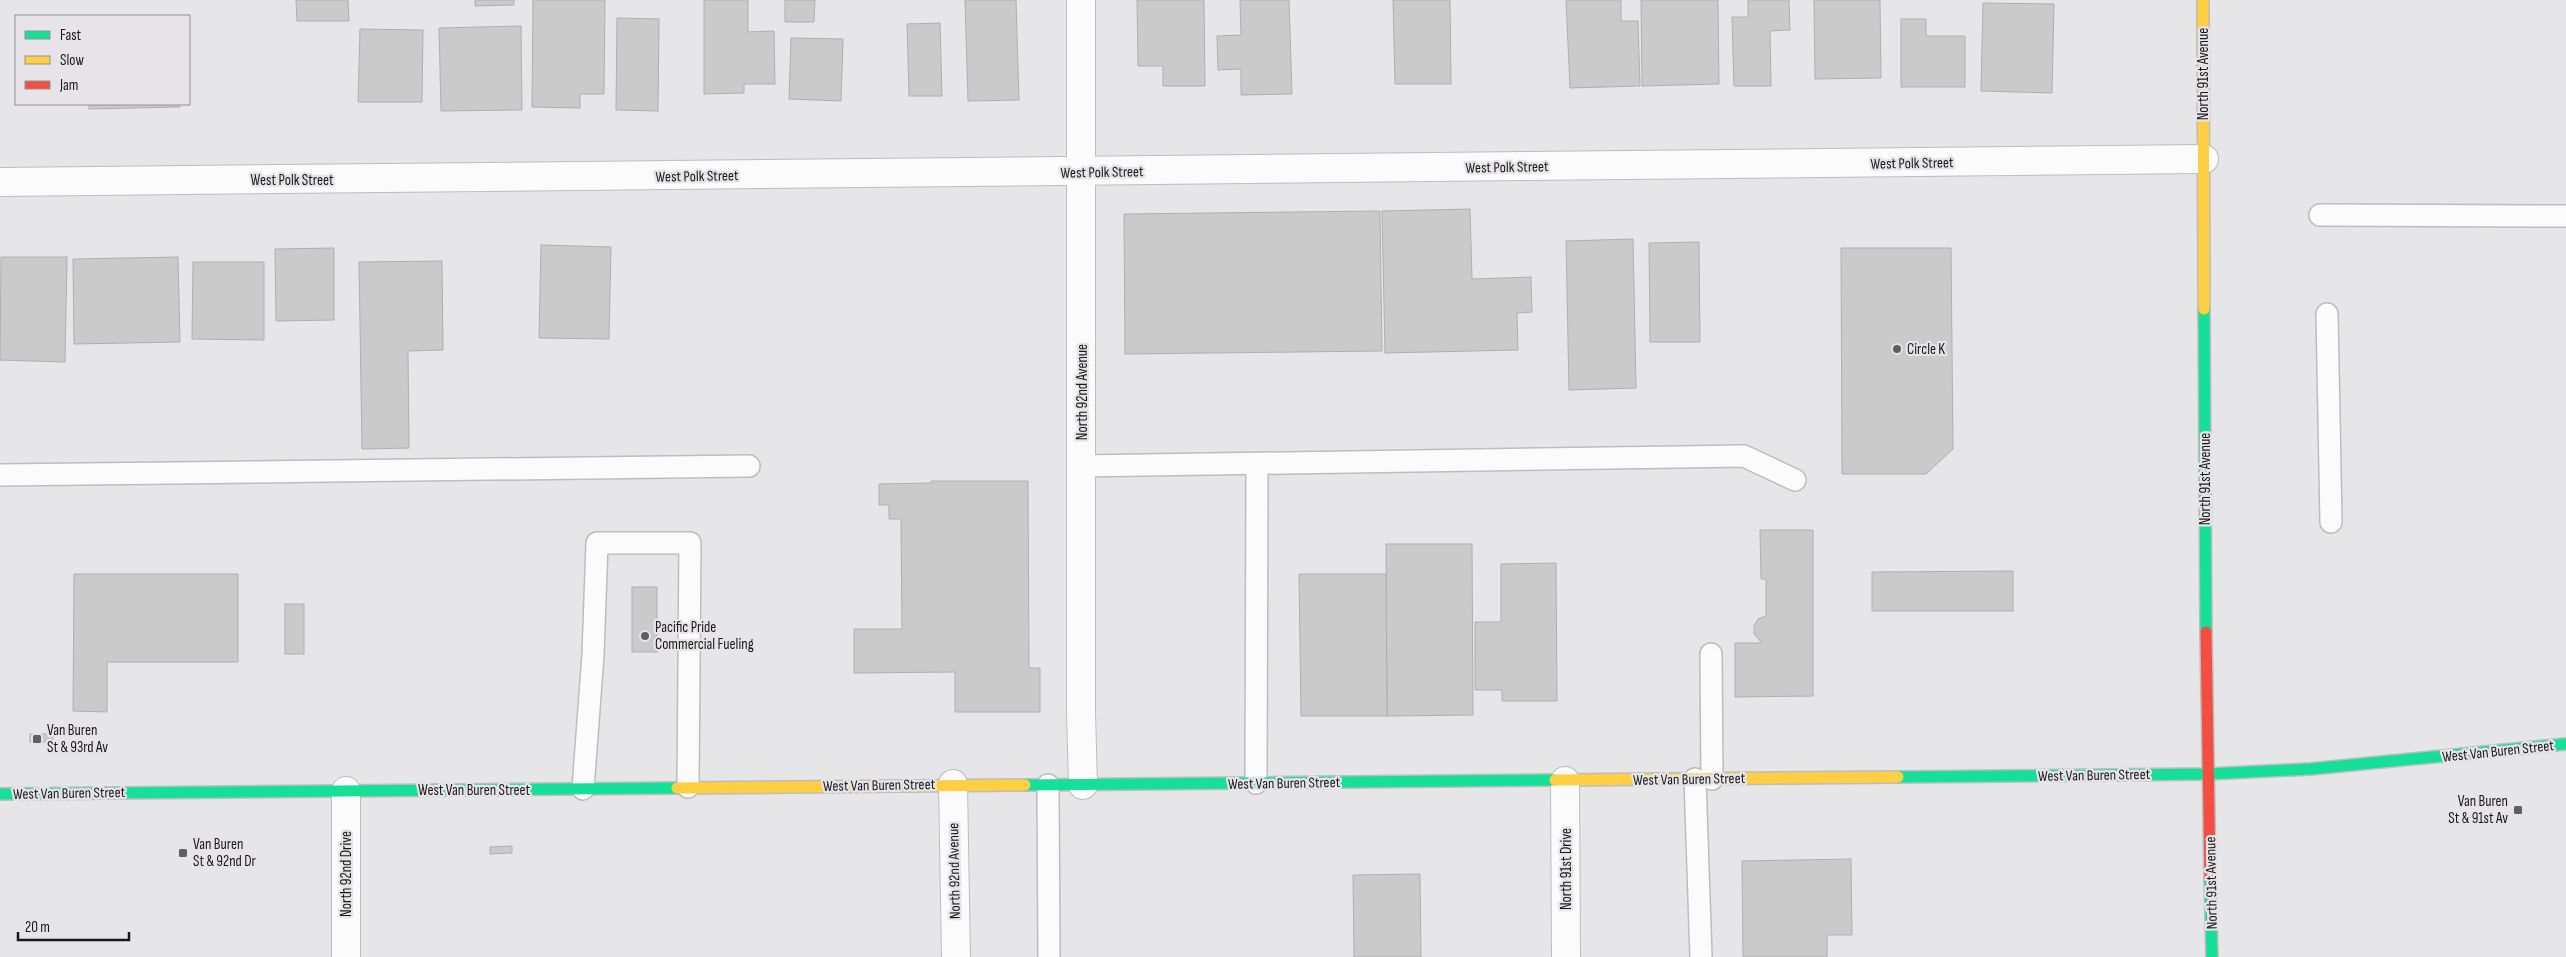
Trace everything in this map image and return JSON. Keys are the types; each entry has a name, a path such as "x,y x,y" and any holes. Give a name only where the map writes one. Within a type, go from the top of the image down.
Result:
{"main road":[{"name":"North 91st Avenue","path":"2203,0 2208,774 2212,957"},
{"name":"West Van Buren Street","path":"0,794 2208,774 2310,770 2566,744"}],"street":[{"name":"North 92nd Avenue","path":"1082,0 1081,466 1083,785"},
{"name":"West Polk Street","path":"0,182 2204,160"},
{"name":"North 91st Drive","path":"1565,781 1566,957"},
{"name":"North 92nd Avenue","path":"953,784 956,957"},
{"name":"North 92nd Drive","path":"346,790 346,957"}],"lane":[{"path":"2320,215 2566,216"},
{"path":"2327,314 2332,522"},
{"path":"1081,466 1744,456 1795,480"},
{"path":"1256,783 1257,464"},
{"path":"0,475 749,466"},
{"path":"583,789 593,655 597,543 690,543 688,788"},
{"path":"1701,957 1704,779 1710,654"},
{"path":"1048,785 1049,957"}],"building":[{"path":"296,0 348,0 349,21 297,21"},
{"path":"475,0 514,0 514,5 475,6"},
{"path":"533,0 605,0 604,94 580,94 580,108 532,107"},
{"path":"704,0 748,0 748,32 774,31 775,84 744,84 744,93 704,94"},
{"path":"785,0 815,0 814,22 785,22"},
{"path":"965,0 1016,0 1019,100 968,101"},
{"path":"1137,0 1204,0 1205,86 1163,86 1163,66 1138,66"},
{"path":"1240,0 1289,0 1292,94 1241,95 1241,69 1218,70 1217,36 1241,35"},
{"path":"1393,0 1450,0 1451,84 1395,84"},
{"path":"1566,0 1621,0 1621,21 1638,21 1640,86 1570,88"},
{"path":"1641,0 1718,0 1719,84 1642,86"},
{"path":"1748,0 1789,0 1790,30 1770,31 1771,86 1734,86 1732,17 1748,17"},
{"path":"1814,0 1880,0 1881,78 1815,79"},
{"path":"1983,3 2054,4 2052,93 1981,91"},
{"path":"617,18 659,19 658,111 616,110"},
{"path":"1901,19 1926,19 1926,36 1965,36 1965,87 1901,87"},
{"path":"940,23 942,96 909,96 907,24"},
{"path":"521,26 522,110 441,111 439,28"},
{"path":"360,29 423,30 422,102 358,102"},
{"path":"791,38 843,39 841,101 789,99"},
{"path":"89,105 180,105 180,107 89,109"},
{"path":"1470,209 1472,279 1531,277 1532,312 1517,313 1518,350 1385,353 1382,211"},
{"path":"1380,211 1382,351 1125,354 1124,214"},
{"path":"1633,239 1636,388 1569,390 1566,241"},
{"path":"1699,242 1700,342 1650,342 1649,243"},
{"path":"541,245 611,247 609,339 539,338"},
{"path":"334,248 334,320 276,321 275,249"},
{"name":"Circle K","path":"1841,248 1951,248 1953,449 1926,474 1842,474"},
{"path":"1,257 67,257 65,362 0,360"},
{"path":"178,257 180,342 74,344 73,259"},
{"path":"442,261 443,350 408,351 409,448 362,449 359,262"},
{"path":"193,262 264,262 264,340 192,339"},
{"path":"931,481 1028,481 1029,668 1040,668 1040,712 955,712 955,672 854,673 854,629 902,629 901,519 889,519 889,505 879,505 879,484 931,483"},
{"path":"1760,530 1813,530 1813,696 1735,697 1735,643 1762,643 1754,634 1754,626 1758,619 1766,616 1766,579 1761,579"},
{"path":"1386,544 1472,544 1473,715 1387,716"},
{"path":"1556,563 1557,701 1502,701 1502,690 1475,690 1475,622 1501,622 1501,564"},
{"path":"2013,571 2013,611 1872,611 1872,572"},
{"path":"74,574 238,574 238,662 107,662 107,712 73,711"},
{"path":"1299,574 1386,574 1387,716 1301,716"},
{"path":"632,587 657,587 657,652 632,652"},
{"path":"285,604 304,604 304,654 285,654"},
{"path":"30,734 53,734 53,742 30,742"},
{"path":"512,846 512,853 490,854 490,847"},
{"path":"1851,859 1852,935 1827,935 1827,957 1743,957 1742,861"},
{"path":"1420,874 1421,957 1354,957 1353,875"}],"traffic: fast":[{"path":"2204,309 2206,632"},
{"path":"1898,777 2208,774 2310,769 2566,744"},
{"path":"1025,785 1555,780"},
{"path":"0,794 677,788"},
{"path":"2210,878 2212,957"}],"traffic: slow":[{"path":"2203,0 2204,309"},
{"path":"1555,780 1898,777"},
{"path":"677,788 1025,785"}],"traffic: jam":[{"path":"2206,632 2210,878"}],"place":[{"name":"Circle K","path":"1897,349"},
{"name":"Pacific Pride Commercial Fueling","path":"645,636"},
{"name":"Van Buren St & 93rd Av","path":"37,739"},
{"name":"Van Buren St & 91st Av","path":"2518,810"},
{"name":"Van Buren St & 92nd Dr","path":"183,853"}]}
